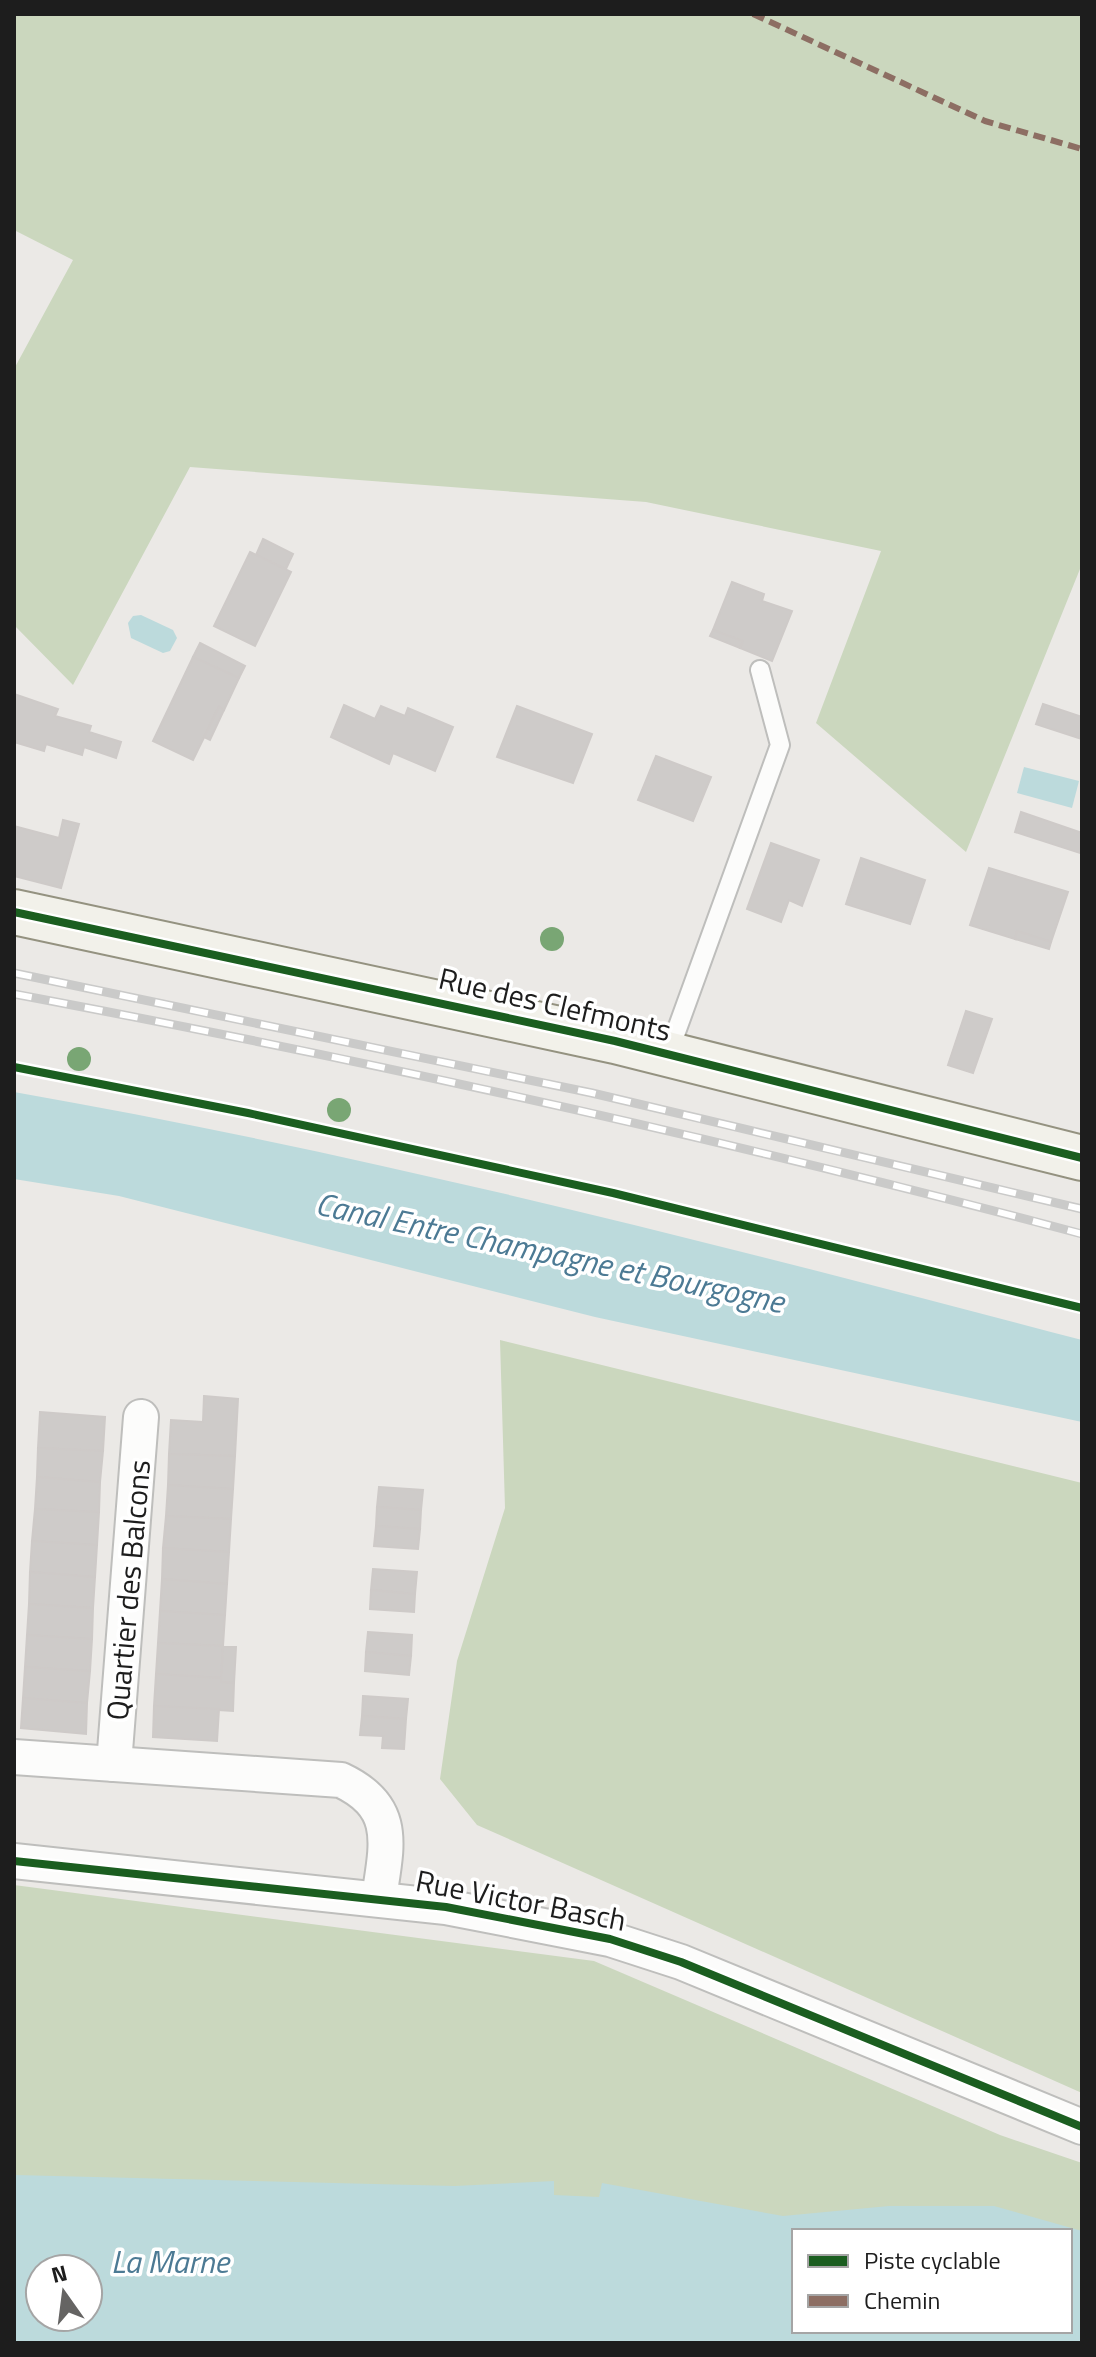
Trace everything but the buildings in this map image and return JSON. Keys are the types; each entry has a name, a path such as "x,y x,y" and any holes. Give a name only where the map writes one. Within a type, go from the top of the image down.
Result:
{"street":[{"name":"Rue des Clefmonts","path":"14,912 668,1054 1082,1158"},
{"name":"Quartier des Balcons","path":"114,1764 141,1417"},
{"path":"14,1757 341,1780 365,1791 382,1814 387,1846 379,1898"},
{"name":"Rue Victor Basch","path":"14,1861 258,1889 379,1898 498,1914 624,1944 681,1962 1082,2127"}],"lane":[{"path":"668,1054 780,745 760,670"}],"green space":[{"path":"14,14 1082,14 1082,564 966,852 816,723 881,551 646,502 190,467 73,685 14,625 14,369 73,260 14,230"},
{"path":"500,1340 1082,1483 1082,2093 477,1825 440,1779 457,1661 505,1508"},
{"path":"14,1885 594,1961 1000,2135 1082,2163 1082,2286 1072,2229 14,2221"}],"water":[{"path":"141,615 173,630 177,638 170,651 163,653 131,638 128,623 133,616"},
{"path":"1024,767 1079,781 1072,808 1017,793"},
{"name":"Canal Entre Champagne et Bourgogne","path":"14,1092 283,1144 551,1205 1082,1340 1082,1422 595,1317 119,1196 14,1179"},
{"name":"La Marne","path":"14,2175 455,2186 554,2181 554,2195 599,2197 602,2183 783,2216 889,2206 994,2206 1082,2231 1082,2343 14,2343"}],"railway":[{"path":"14,973 592,1093 1082,1209"},
{"path":"14,994 550,1104 817,1166 1082,1234"}],"marked path":[{"path":"753,14 985,121 1082,149"}],"cycle path":[{"path":"14,912 615,1041 1082,1158"},
{"path":"14,1067 248,1113 613,1193 1082,1308"},
{"path":"14,1861 446,1907 610,1939 681,1962 1082,2127"}]}
